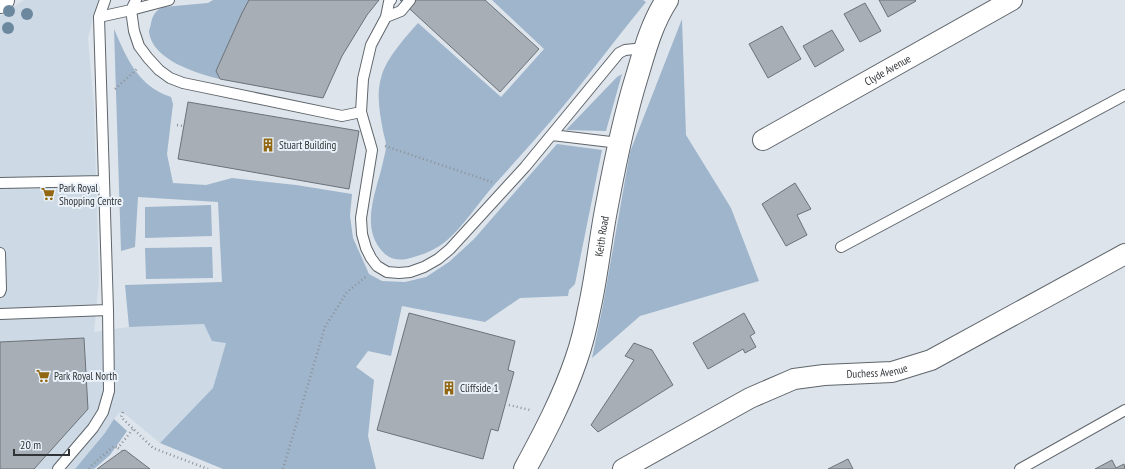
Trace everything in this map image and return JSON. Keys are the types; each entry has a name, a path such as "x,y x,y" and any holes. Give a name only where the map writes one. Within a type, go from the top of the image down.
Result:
{"street":[{"name":"Keith Road","path":"525,469 552,417 577,359 590,309 607,206 631,95 645,48 657,16 667,0"},
{"name":"Clyde Avenue","path":"763,140 1012,0"},
{"name":"Duchess Avenue","path":"623,469 750,398 794,379 824,375 892,372 931,360 1125,254"}],"lane":[{"path":"58,469 93,428 103,412 109,391 99,17 105,0"},
{"path":"136,0 131,10 134,31 139,46 159,70 170,78 183,83 342,116 361,112"},
{"path":"131,10 145,0"},
{"path":"131,10 155,0"},
{"path":"99,17 168,0"},
{"path":"391,0 389,2 386,17 371,45 363,79 361,112 372,150 361,218 362,234 368,253 377,266 387,272 410,272 424,267 450,249 552,135 619,53 625,50 645,48"},
{"path":"386,17 401,11 410,0"},
{"path":"842,247 1125,95"},
{"path":"552,135 620,143"},
{"path":"0,183 104,181"},
{"path":"0,253 0,292"},
{"path":"0,314 108,310"},
{"path":"1020,469 1125,410"}],"path":[{"path":"114,91 137,69"},
{"path":"176,125 183,126"},
{"path":"384,146 506,187"},
{"path":"283,469 326,327 347,292 377,266"},
{"path":"505,404 530,410"},
{"path":"123,412 121,417 153,448 208,469"},
{"path":"118,448 133,429"},
{"path":"89,469 114,446 122,451"}],"shaded area":[{"name":"Park Royal Shopping Centre","path":"24,0 98,0 88,38 94,107 99,280 94,332 129,327 204,324 226,343 213,388 160,443 125,414 119,413 105,434 75,469 0,469 0,16"},
{"path":"213,0 249,0 216,71 220,79 189,69 167,58 152,42 149,32 154,15 163,7 208,3"},
{"path":"492,0 643,0 646,2 563,106 452,236 438,247 430,251 410,258 393,259 383,252 376,242 372,231 371,220 374,196 386,148 379,98 383,71 396,49 418,23 501,97 544,49"},
{"path":"682,19 686,135 731,208 759,281 640,316 592,358 603,305 630,152"},
{"path":"114,29 129,61 142,79 150,86 171,97 173,104 167,154 173,183 206,185 232,178 296,185 352,194 350,216 353,238 369,274 382,281 405,282 426,277 449,262 474,239 557,144 602,150 575,284 569,290 568,296 520,298 485,322 402,306 391,356 368,351 356,367 374,380 368,436 376,469 223,469 160,443 213,388 226,343 212,341 204,324 129,327 125,285 222,282 218,202 138,197 135,247 121,251"},
{"path":"622,74 606,131 566,130 617,77"},
{"path":"211,205 212,236 145,238 145,207"},
{"path":"212,247 213,278 146,279 145,248"},
{"path":"114,419 127,431 110,455 94,469 75,469 105,433"}],"building":[{"path":"249,0 379,0 367,15 342,56 323,98 220,79 216,71"},
{"path":"400,0 485,0 539,49 500,92"},
{"path":"879,0 915,0 916,1 888,17"},
{"path":"865,3 881,31 860,42 844,14"},
{"path":"782,26 801,59 768,78 749,44"},
{"path":"832,30 844,50 815,67 803,46"},
{"name":"Stuart Building","path":"188,102 359,131 349,189 178,159"},
{"path":"795,183 811,209 797,215 807,235 786,246 762,204"},
{"name":"Cliffside 1","path":"409,313 515,341 508,370 514,372 498,431 491,429 483,459 377,430"},
{"path":"744,313 755,333 750,336 756,347 745,353 743,349 708,369 693,343"},
{"name":"Park Royal North","path":"84,338 88,409 34,469 0,469 0,342"},
{"path":"634,343 652,350 673,385 598,432 591,425 634,360 625,356"},
{"path":"125,450 150,469 97,469 122,451"},
{"path":"848,459 853,469 828,469"},
{"path":"1112,460 1116,468 1124,464 1125,469 1095,469"}],"place":[{"name":"Stuart Building","path":"268,145"},
{"name":"Park Royal Shopping Centre","path":"48,194"},
{"name":"Park Royal North","path":"43,376"},
{"name":"Cliffside 1","path":"449,388"}]}
